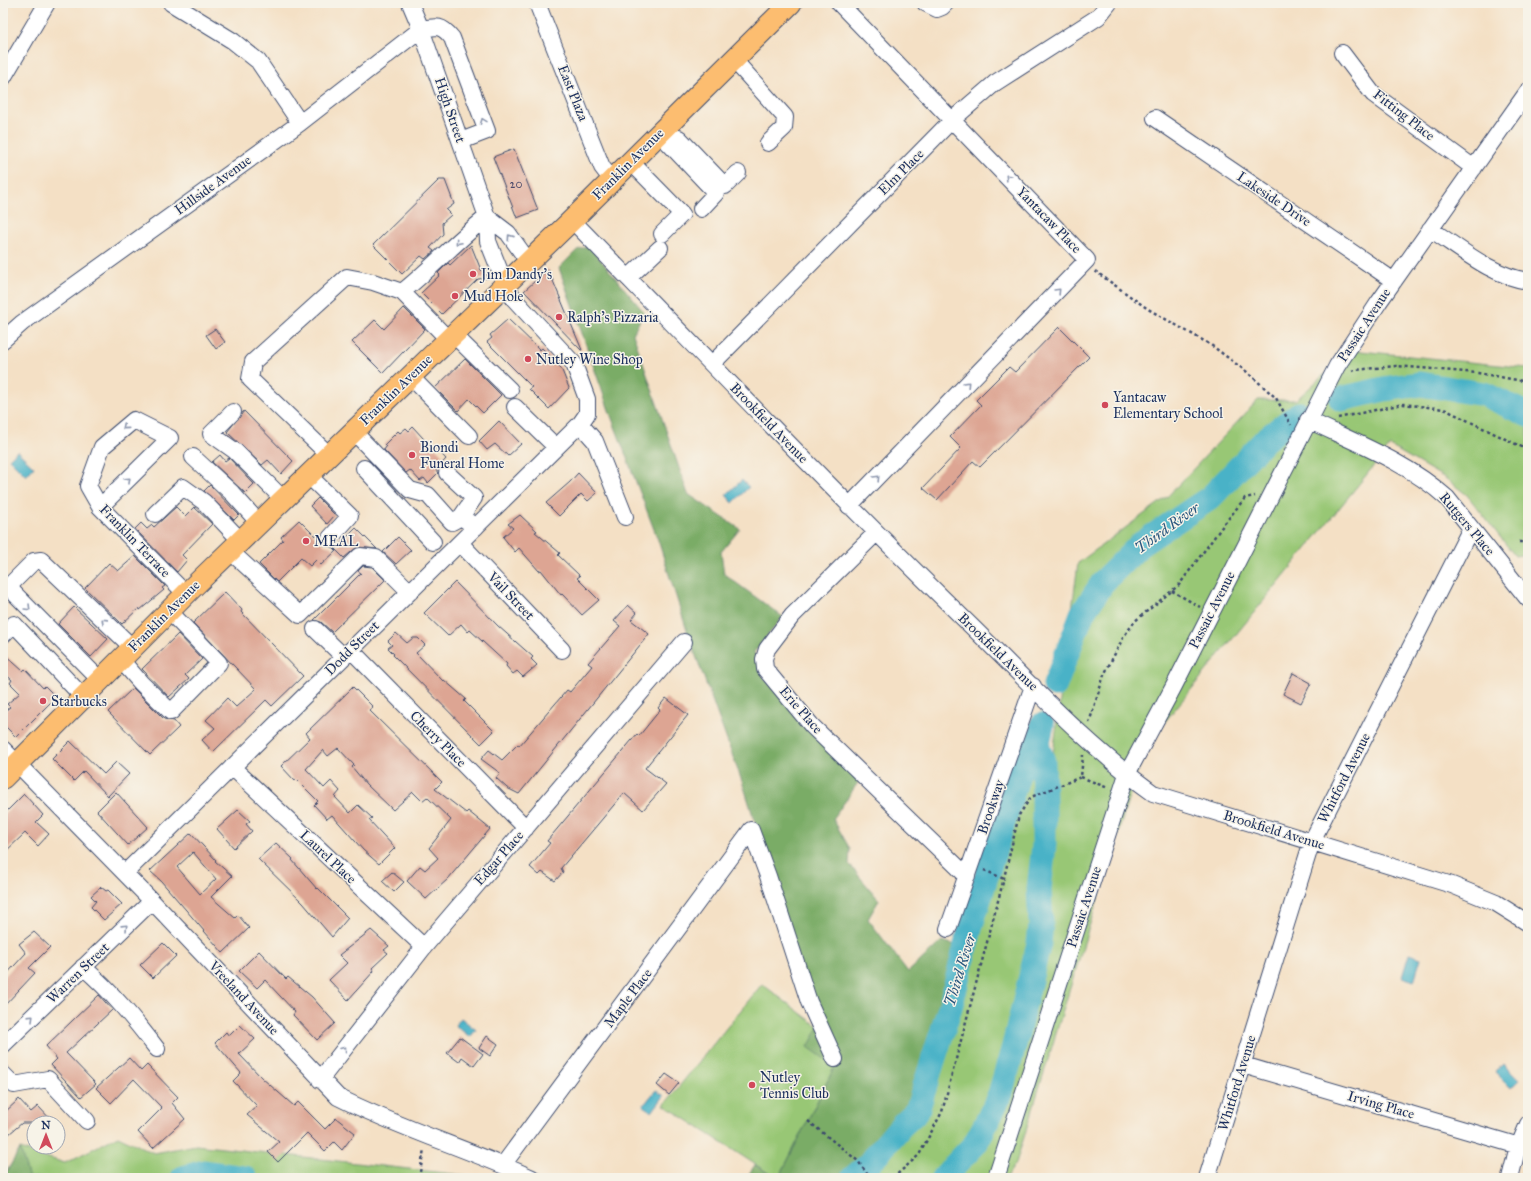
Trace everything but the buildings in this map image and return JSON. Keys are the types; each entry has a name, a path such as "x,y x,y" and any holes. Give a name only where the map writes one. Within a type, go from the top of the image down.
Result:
{"main road":[{"name":"Franklin Avenue","path":"10,771 186,594 572,220 734,60 787,4"}],"street":[{"path":"3,78 47,3"},
{"path":"171,3 202,20 233,41 258,61 300,122"},
{"name":"High Street","path":"410,3 421,29 487,217 488,241 505,284 516,301 574,364 587,399 587,414 580,424"},
{"name":"East Plaza","path":"537,3 602,167 612,180"},
{"name":"Yantacaw Place","path":"839,3 1088,260 849,506"},
{"path":"925,3 937,9 946,3"},
{"name":"Elm Place","path":"712,364 952,120 995,83 1098,17 1109,3"},
{"path":"421,29 435,26 445,29 452,38 487,131 461,141"},
{"name":"Hillside Avenue","path":"3,340 22,323 300,122 421,29"},
{"name":"Fitting Place","path":"1342,53 1373,94 1474,168"},
{"path":"734,60 785,117 784,128 768,143"},
{"name":"Passaic Avenue","path":"996,1178 1127,774 1337,366 1430,229 1527,96"},
{"name":"Lakeside Drive","path":"1154,118 1394,281"},
{"path":"663,130 725,186 738,173"},
{"path":"663,130 716,193 701,209"},
{"path":"628,278 661,241 682,214 630,162"},
{"path":"402,292 428,272 464,235 487,217 508,233 528,261"},
{"name":"Brookfield Avenue","path":"572,220 876,533 1033,686 1084,739 1127,774 1153,793 1452,885 1496,903 1528,923"},
{"path":"1430,229 1492,269 1520,280 1528,281"},
{"path":"329,455 250,379 253,362 346,277 372,282 402,292 510,390"},
{"path":"410,376 469,436"},
{"path":"515,407 556,448"},
{"path":"233,412 211,434 235,451 283,499"},
{"name":"Franklin Terrace","path":"100,507 170,438 134,420 102,447 88,486 100,507 186,594"},
{"name":"Rutgers Place","path":"1308,420 1408,469 1432,485 1447,498 1528,599"},
{"path":"580,424 595,441 625,517"},
{"name":"Dodd Street","path":"125,873 580,424"},
{"path":"354,431 410,490 428,495 452,522 461,517 474,498 446,473"},
{"path":"193,457 232,493 259,523"},
{"path":"364,468 433,542"},
{"path":"308,475 350,516 330,538"},
{"path":"155,514 184,486 204,502 236,546 300,615 360,556 376,558 410,592"},
{"path":"398,503 410,490"},
{"path":"461,517 476,527"},
{"name":"Whitford Avenue","path":"1207,1178 1312,841 1471,528"},
{"name":"Erie Place","path":"876,533 792,616 767,649 764,659 765,668 812,726 973,871"},
{"name":"Vail Street","path":"460,543 562,650"},
{"path":"100,680 12,591 10,585 34,561 41,560 127,654 141,683 171,712 219,662 169,611"},
{"path":"3,635 14,624 83,698"},
{"name":"Cherry Place","path":"315,629 348,653 526,828"},
{"name":"Edgar Place","path":"320,1080 424,947 684,642"},
{"name":"Brookway","path":"948,929 973,871 1033,686"},
{"name":"Vreeland Avenue","path":"3,749 10,771 125,873 320,1080 338,1097 369,1113 426,1134 532,1178"},
{"name":"Laurel Place","path":"232,767 424,947"},
{"name":"Maple Place","path":"503,1165 751,830 768,876 809,1002 835,1059"},
{"name":"Warren Street","path":"3,1045 152,901"},
{"path":"84,967 105,986 128,1012 157,1050"},
{"name":"Irving Place","path":"1242,1065 1519,1146"},
{"path":"3,1074 14,1085 48,1079 88,1121"},
{"path":"1510,1178 1519,1146 1528,1124"}],"path":[{"path":"1085,263 1148,309 1211,344 1247,372 1276,398 1291,426"},
{"path":"1350,374 1355,370 1396,366 1478,374 1528,382"},
{"path":"1334,419 1403,404 1444,409 1528,450"},
{"path":"1081,776 1084,739 1104,675 1124,636 1135,621 1179,585 1245,498 1254,496"},
{"path":"1519,542 1528,542"},
{"path":"1172,591 1210,614"},
{"path":"893,1178 919,1155 942,1112 1019,815 1031,797 1081,776 1120,794"},
{"path":"973,871 1003,879"},
{"path":"808,1121 858,1161 870,1178"},
{"path":"419,1178 426,1134"}],"green space":[{"path":"589,246 644,312 633,334 688,494 740,529 721,552 724,574 783,617 754,652 763,676 859,781 833,819 850,849 849,864 879,900 868,919 908,972 942,941 965,948 951,1004 917,1111 902,1125 868,1165 853,1178 779,1178 835,1066 808,1047 819,1027 744,787 689,637 658,540 611,416 559,268 577,250"},
{"path":"1351,350 1528,368 1528,554 1515,556 1467,495 1445,478 1390,446 1145,746 1016,1163 1006,1178 853,1178 922,1113 1020,772 1028,753 1031,750 1053,754 1078,563 1167,497 1258,400 1296,400"},
{"name":"Nutley Tennis Club","path":"762,984 819,1027 835,1066 779,1178 776,1178 664,1105"},
{"path":"118,1136 154,1153 196,1145 489,1178 3,1178 20,1149 26,1151 26,1155 39,1155 65,1163"},
{"path":"20,1149 29,1178 3,1178"},
{"path":"755,1165 776,1178 746,1178"}],"water":[{"path":"17,451 34,467 26,476 9,459"},
{"path":"742,480 749,487 733,503 726,495"},
{"path":"1409,954 1421,958 1414,981 1402,977"},
{"path":"461,1018 476,1030 470,1037 455,1025"},
{"path":"1503,1064 1519,1080 1511,1088 1495,1072"},
{"path":"656,1090 664,1096 652,1112 643,1106"}],"waterway":[{"name":"Third River","path":"1341,399 1384,389 1420,384 1484,394 1528,415"},
{"name":"Third River","path":"1055,685 1082,614 1104,581 1141,544 1210,498 1266,439 1299,414"},
{"name":"Third River","path":"943,1178 975,1144 1000,1094 1014,1046 1039,943 1041,924 1039,889 1044,845 1044,800 1043,761 1037,746 1042,725"},
{"name":"Third River","path":"853,1178 868,1165 902,1125 917,1111 951,1004 971,925 1019,772 1028,751 1037,746"},
{"name":"Third River","path":"183,1178 204,1172 245,1178"}],"place":[{"name":"Jim Dandy's","path":"473,274"},
{"name":"Mud Hole","path":"455,296"},
{"name":"Ralph's Pizzaria","path":"559,317"},
{"name":"Nutley Wine Shop","path":"528,359"},
{"name":"Yantacaw Elementary School","path":"1105,405"},
{"name":"Biondi Funeral Home","path":"412,455"},
{"name":"MEAL","path":"306,541"},
{"name":"Starbucks","path":"43,701"},
{"name":"Nutley Tennis Club","path":"752,1085"}]}
